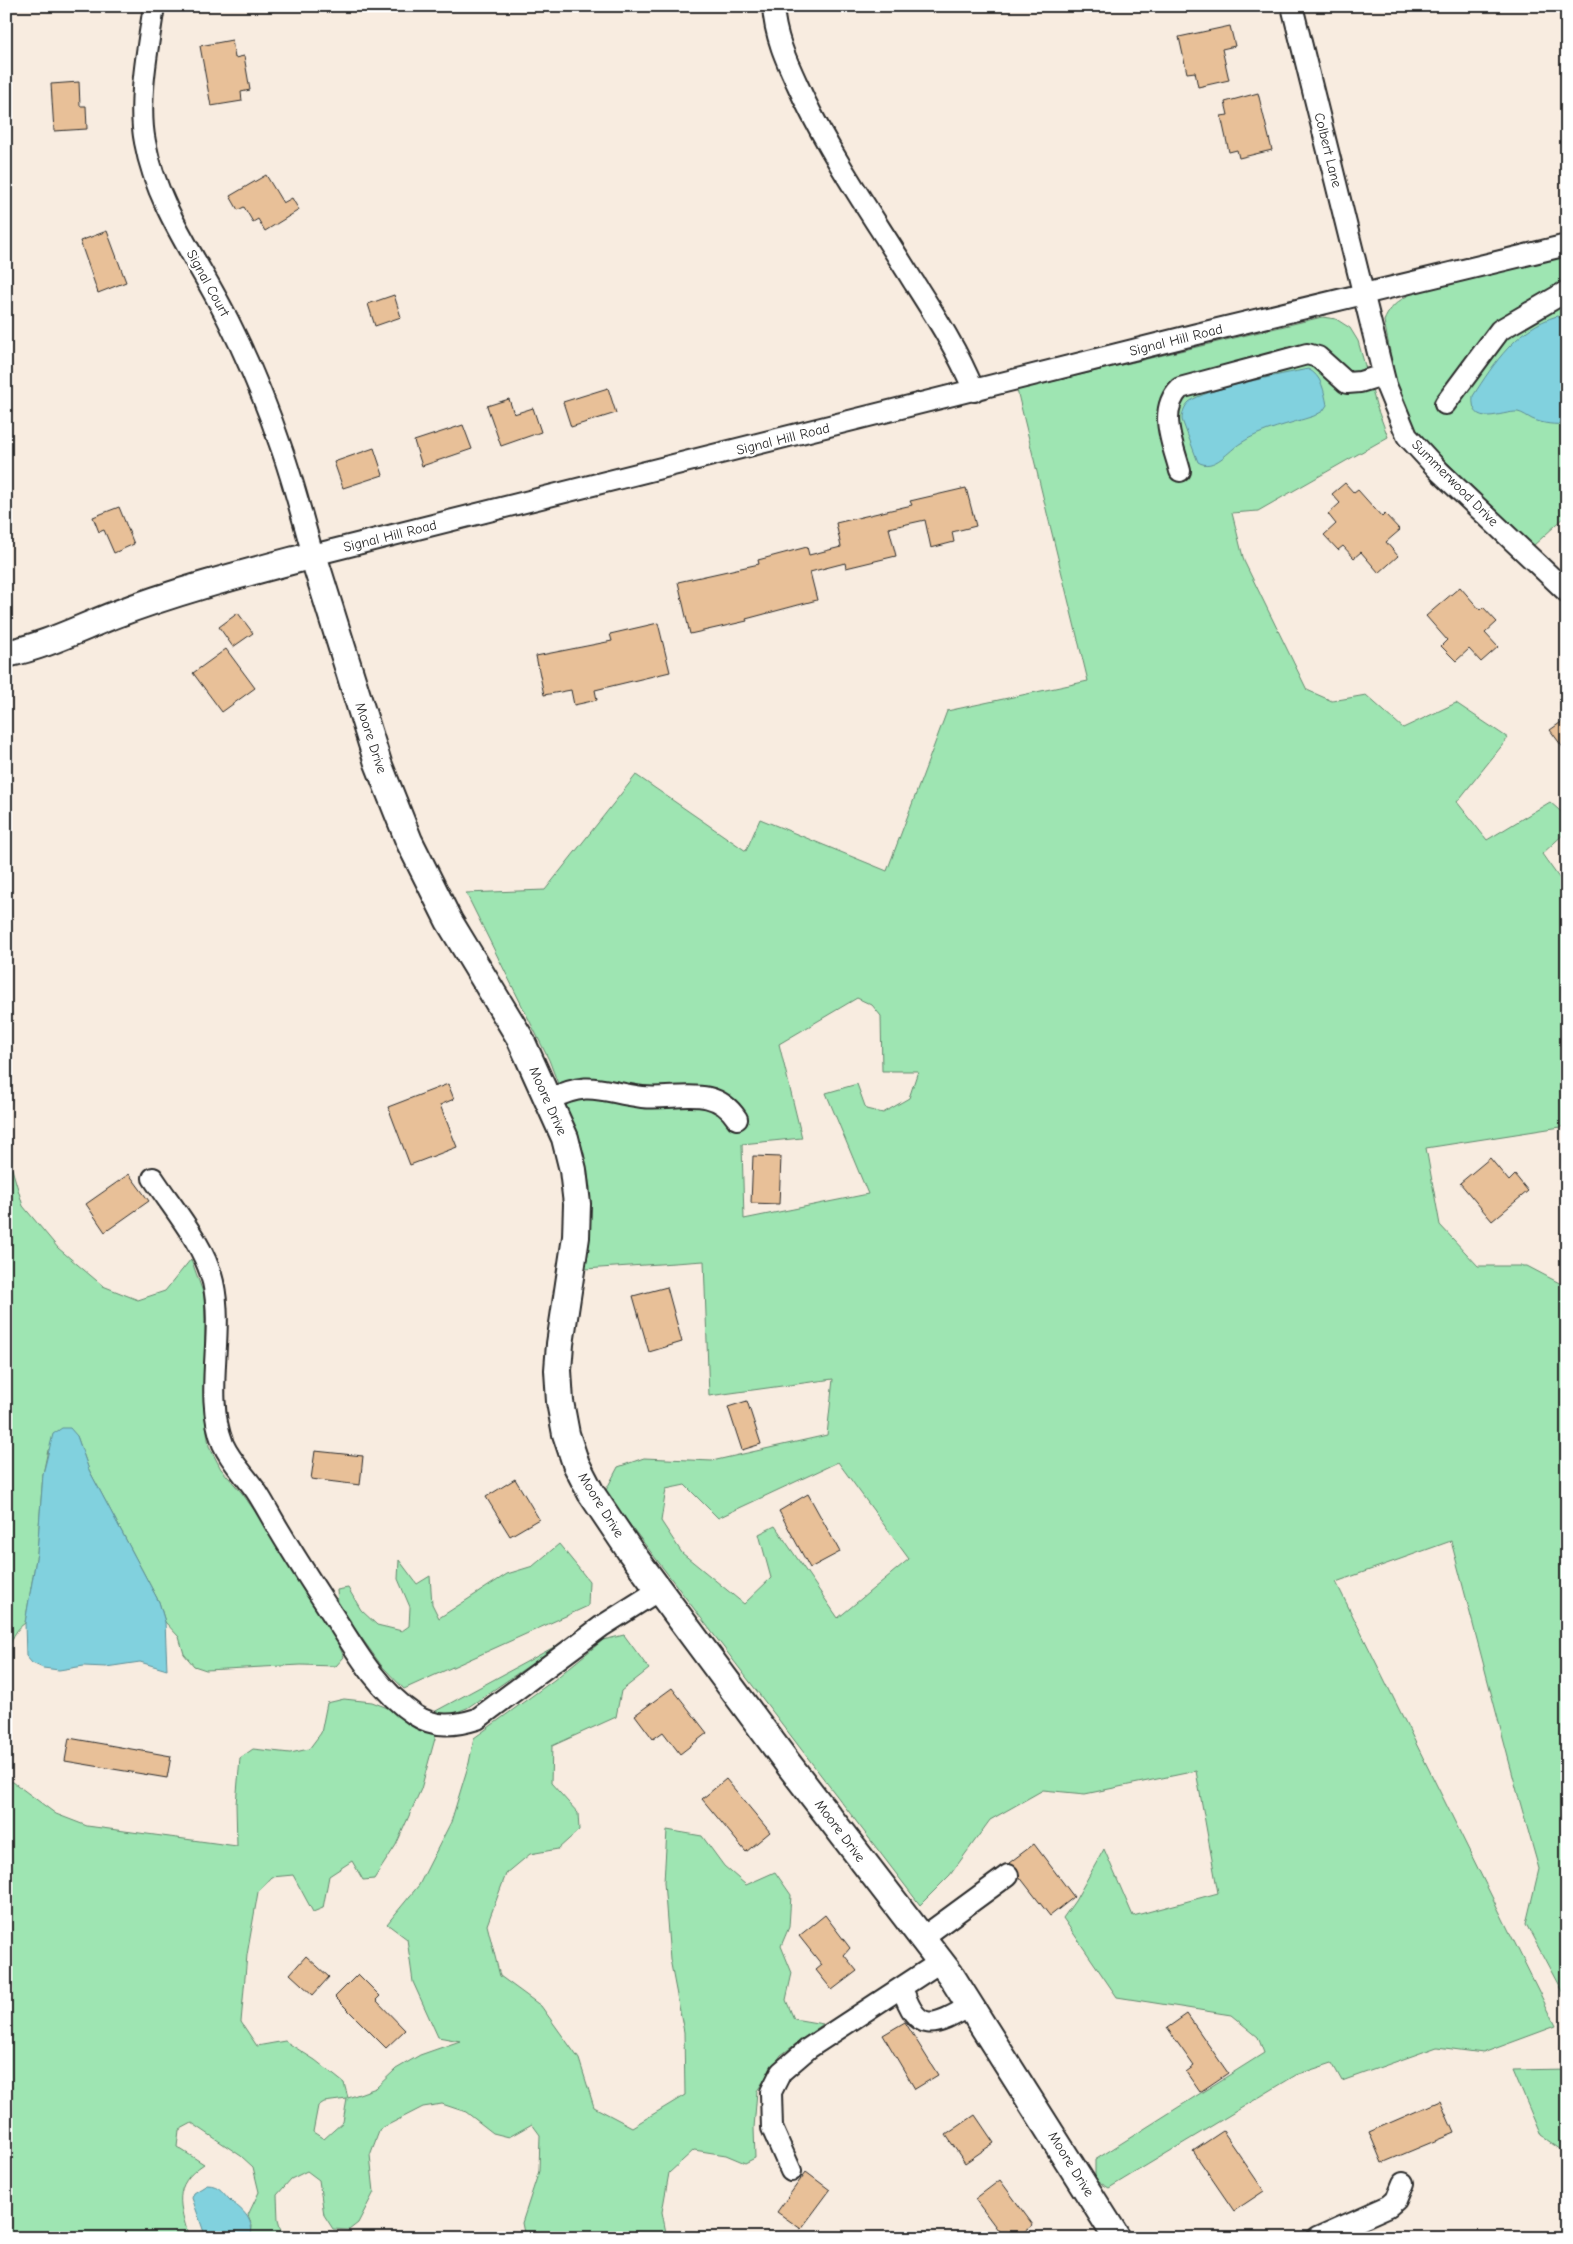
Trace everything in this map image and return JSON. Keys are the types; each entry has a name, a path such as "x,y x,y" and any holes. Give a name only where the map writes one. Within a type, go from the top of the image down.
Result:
{"main road":[{"name":"Signal Hill Road","path":"6,654 26,650 114,615 186,590 313,555"},
{"name":"Moore Drive","path":"313,555 378,763 409,841 448,921 520,1038 565,1138 573,1170 577,1204 576,1237 560,1344 558,1370 560,1402 566,1434 576,1464 591,1493 659,1590 940,1962 970,2006 1117,2238"}],"street":[{"name":"Signal Court","path":"154,6 146,61 143,122 151,172 163,201 228,319 264,399 283,451 313,555"},
{"path":"773,6 775,28 782,52 811,112 835,157 945,332 963,363 974,391"},
{"name":"Colbert Lane","path":"1292,6 1362,294"},
{"name":"Signal Hill Road","path":"313,555 1362,294 1567,246"},
{"path":"1445,404 1500,330 1567,291"},
{"name":"Summerwood Drive","path":"1362,294 1383,375 1407,436 1440,472 1567,592"},
{"path":"1180,471 1168,423 1168,406 1180,388 1199,376 1308,354 1318,357 1347,383 1353,384 1383,375"},
{"path":"549,1100 565,1091 588,1087 597,1087 642,1097 699,1095 710,1097 723,1104 737,1119"},
{"path":"153,1178 196,1244 207,1265 212,1283 216,1306 214,1362 217,1423 223,1444 233,1463 256,1491 355,1650 380,1683 415,1714 429,1722 448,1726 477,1719 594,1632 659,1590"},
{"path":"922,1938 1008,1875"},
{"path":"791,2171 772,2128 771,2092 781,2072 809,2048 940,1962"},
{"path":"902,1988 908,2006 921,2021 936,2024 970,2006"},
{"path":"1317,2238 1389,2206 1396,2200 1403,2183"}],"green space":[{"path":"1567,256 1567,515 1533,546 1416,432 1398,392 1384,321 1391,308 1401,300 1427,287"},
{"path":"1322,317 1336,319 1350,328 1358,341 1377,408 1388,437 1258,511 1232,513 1244,561 1307,690 1332,701 1366,695 1403,728 1456,703 1508,738 1457,802 1487,840 1550,802 1567,817 1567,831 1542,854 1567,889 1567,1126 1426,1148 1440,1225 1478,1266 1527,1266 1567,1287 1567,2001 1526,1924 1539,1869 1451,1541 1336,1582 1556,2026 1483,2053 1437,2047 1342,2081 1332,2063 1296,2075 1109,2188 1095,2180 1095,2160 1264,2053 1258,2037 1231,2015 1117,1997 1063,1918 1075,1901 1104,1849 1133,1916 1218,1893 1196,1771 1085,1794 1043,1790 990,1820 950,1875 920,1905 605,1492 618,1467 644,1458 712,1461 827,1435 833,1379 709,1396 704,1261 585,1269 590,1187 583,1150 549,1060 466,893 545,890 636,775 746,851 760,819 887,871 947,711 1088,681 1017,390","holes":["857,998 872,1005 881,1016 882,1071 918,1071 909,1098 883,1113 866,1109 857,1084 826,1093 868,1194 744,1219 742,1144 802,1138 779,1044","838,1462 909,1559 838,1618 775,1526 759,1534 771,1578 744,1604 682,1553 661,1521 666,1489 685,1485 718,1518"]},
{"path":"12,1169 23,1206 58,1248 103,1286 138,1300 165,1291 191,1259 204,1295 204,1410 209,1446 221,1469 242,1493 259,1517 337,1641 344,1657 336,1666 301,1665 206,1670 194,1666 184,1654 179,1637 165,1622 159,1602 89,1470 77,1436 48,1450 43,1474 37,1553 25,1623 14,1635 6,1662 6,1170"},
{"path":"559,1544 589,1581 588,1606 404,1689 381,1665 338,1605 337,1590 348,1588 361,1610 377,1625 402,1631 409,1626 410,1607 398,1579 399,1560 417,1584 430,1576 432,1604 439,1618 507,1574 533,1566"},
{"path":"624,1635 649,1669 621,1691 616,1717 552,1746 551,1783 578,1813 579,1830 558,1849 530,1854 506,1874 487,1925 500,1976 541,2006 579,2059 594,2107 632,2127 685,2095 684,2032 670,1959 664,1882 667,1830 702,1836 724,1866 746,1885 775,1872 791,1895 789,1927 781,1946 792,1973 786,2000 794,2019 823,2024 781,2055 757,2091 754,2128 755,2158 745,2163 726,2155 694,2150 669,2173 662,2212 667,2238 525,2238 522,2223 539,2171 540,2135 532,2124 509,2137 493,2133 466,2112 442,2104 423,2107 380,2129 370,2155 374,2192 358,2223 349,2230 333,2229 324,2215 319,2180 307,2171 291,2179 277,2195 278,2220 283,2238 251,2238 252,2226 248,2215 259,2192 253,2167 241,2156 192,2123 179,2130 177,2147 204,2164 186,2180 182,2188 181,2206 189,2238 6,2238 6,1780 13,1782 56,1814 87,1826 237,1846 236,1804 240,1758 253,1749 290,1753 309,1749 321,1733 327,1703 344,1699 372,1702 393,1710 414,1728 436,1735 421,1789 396,1845 374,1879 363,1880 352,1861 329,1876 323,1908 313,1912 293,1875 272,1877 258,1892 247,1955 241,2022 257,2046 285,2041 315,2060 344,2083 348,2098 376,2088 396,2069 420,2055 460,2041 438,2037 413,1982 407,1939 387,1924 419,1885 451,1822 469,1763 474,1738 554,1680 603,1640","holes":["347,2099 343,2122 324,2139 313,2132 318,2106 324,2102"]},
{"path":"565,1641 467,1708 449,1715 434,1712"},
{"path":"1567,2069 1567,2154 1541,2136 1513,2070"}],"water":[{"path":"1557,316 1567,322 1567,424 1540,422 1518,412 1488,416 1477,412 1473,406 1473,396 1498,359 1518,338 1530,329"},
{"path":"1308,369 1313,372 1322,384 1327,405 1323,411 1314,416 1267,430 1249,438 1215,462 1204,464 1198,462 1182,420 1182,415 1189,402 1197,397 1227,387"},
{"path":"62,1428 70,1428 77,1436 89,1470 159,1602 165,1622 167,1670 140,1662 106,1667 84,1666 59,1670 43,1668 32,1663 26,1656 25,1623 37,1553 43,1474 53,1434"},
{"path":"207,2185 219,2188 245,2213 250,2221 251,2238 206,2238 192,2198 194,2193"}],"building":[{"path":"1230,26 1235,46 1222,49 1229,80 1198,87 1195,72 1187,73 1179,37"},
{"path":"232,40 235,58 244,56 250,90 241,92 242,101 211,106 200,46"},
{"path":"79,82 80,106 86,106 87,129 54,131 51,84"},
{"path":"1258,93 1272,150 1239,158 1237,150 1229,152 1221,116 1228,115 1225,102"},
{"path":"266,175 283,203 292,198 299,210 265,231 258,219 253,222 244,207 238,210 230,196"},
{"path":"107,231 126,282 98,293 80,241"},
{"path":"394,295 401,317 375,326 368,304"},
{"path":"608,388 616,413 571,427 563,402"},
{"path":"509,399 514,414 533,408 541,432 501,446 487,406"},
{"path":"463,425 472,449 422,466 414,441"},
{"path":"374,448 383,475 343,488 334,462"},
{"path":"1345,483 1354,493 1358,490 1382,517 1385,514 1400,530 1386,542 1398,556 1379,573 1361,552 1354,558 1343,546 1338,550 1324,535 1336,524 1328,514 1340,503 1332,494"},
{"path":"966,488 976,526 952,532 954,542 931,548 925,520 889,528 896,556 846,568 845,563 810,572 817,600 746,619 747,621 690,634 678,582 759,564 758,560 807,547 809,555 841,547 836,523 912,505 910,501"},
{"path":"119,507 134,544 114,553 104,530 99,532 93,517"},
{"path":"1460,587 1480,610 1483,607 1497,622 1485,633 1498,647 1481,662 1469,649 1456,661 1441,646 1447,640 1426,616"},
{"path":"238,613 253,633 233,647 219,627"},
{"path":"658,623 670,672 595,690 597,700 574,705 571,690 544,695 536,656 612,641 610,634"},
{"path":"226,649 255,688 222,712 193,673"},
{"path":"1567,718 1567,753 1550,730"},
{"path":"448,1084 454,1099 440,1105 457,1147 410,1165 388,1107"},
{"path":"753,1156 781,1157 779,1204 751,1203"},
{"path":"1490,1158 1509,1181 1515,1175 1528,1191 1492,1221 1460,1183"},
{"path":"129,1174 149,1201 105,1232 86,1204"},
{"path":"667,1287 682,1342 649,1352 633,1296"},
{"path":"747,1401 761,1444 742,1450 728,1407"},
{"path":"315,1451 363,1456 360,1485 311,1479"},
{"path":"515,1479 539,1519 510,1536 486,1497"},
{"path":"808,1494 840,1552 810,1568 779,1511"},
{"path":"672,1688 707,1733 680,1754 663,1732 653,1739 635,1715"},
{"path":"69,1738 171,1756 167,1778 65,1761"},
{"path":"726,1779 770,1832 746,1852 702,1799"},
{"path":"1034,1844 1074,1897 1050,1916 1019,1876 1017,1868 1009,1863"},
{"path":"825,1915 850,1948 844,1955 857,1971 832,1990 816,1970 822,1965 799,1936"},
{"path":"306,1956 329,1977 313,1995 290,1974"},
{"path":"358,1974 380,1996 376,2000 405,2030 386,2048 335,1997"},
{"path":"1187,2014 1228,2073 1200,2092 1186,2072 1194,2066 1167,2028"},
{"path":"905,2022 938,2075 915,2089 883,2035"},
{"path":"1440,2101 1454,2133 1382,2163 1369,2132"},
{"path":"975,2115 994,2143 965,2163 946,2135"},
{"path":"1223,2131 1264,2191 1234,2211 1193,2151"},
{"path":"806,2172 830,2190 801,2229 777,2212"},
{"path":"1000,2180 1033,2225 1016,2238 1004,2238 975,2199"}]}
